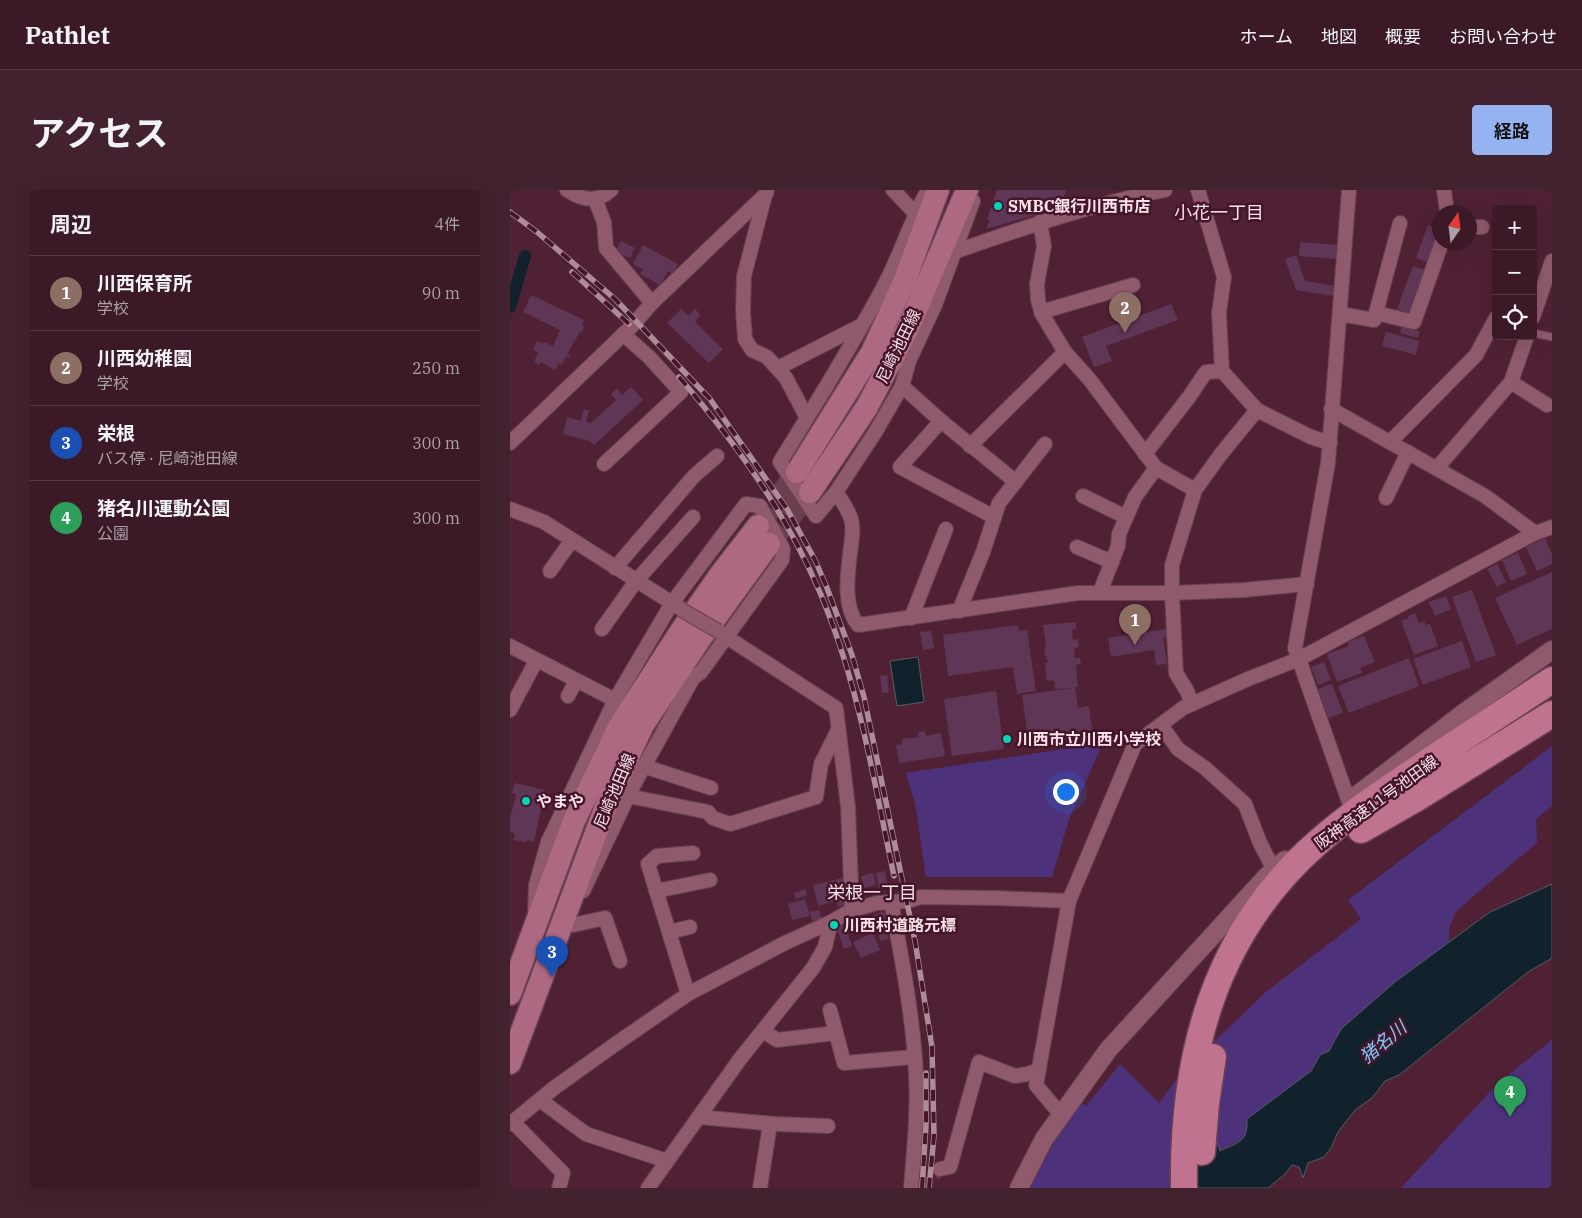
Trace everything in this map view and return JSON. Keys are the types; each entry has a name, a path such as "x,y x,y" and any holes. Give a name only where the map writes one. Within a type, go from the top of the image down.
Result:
{"highway":[{"path":"1414,771 1552,666"},
{"name":"阪神高速11号池田線","path":"1184,1188 1186,1112 1194,1062 1204,1020 1215,988 1234,946 1263,903 1285,876 1316,845 1349,817 1414,771 1552,680"},
{"name":"阪神高速11号池田線","path":"1202,1188 1202,1140 1212,1064 1221,1023 1234,986 1253,950 1274,917 1299,886 1326,859 1360,830 1552,701"},
{"path":"1360,830 1417,798 1552,714"}],"main road":[{"name":"尼崎池田線","path":"797,472 872,352 905,280 938,190"},
{"name":"尼崎池田線","path":"810,492 867,408 908,328 966,190"},
{"name":"尼崎池田線","path":"510,994 574,821 620,725 720,575 764,535 737,585 643,725 610,795 510,1063"}],"street":[{"path":"567,190 585,199 603,197 611,190"},
{"path":"893,190 915,213"},
{"path":"928,190 915,213 886,282 780,462 816,516 836,492 876,431 902,386 909,361 935,305 972,206 975,190"},
{"path":"954,252 1040,222 1124,198 1165,190"},
{"path":"1198,190 1224,277 1219,313 1222,371 1257,410 1311,437 1330,443"},
{"path":"1349,802 1295,648 1330,443 1331,409 1350,190"},
{"path":"1444,190 1446,205"},
{"path":"512,438 623,334 652,303 766,192"},
{"path":"766,192 744,276 745,338 752,350 767,357 786,378 807,418"},
{"path":"595,199 604,222 606,248 652,303"},
{"path":"1040,222 1044,246 1037,284 1041,312 1065,352 1090,380 1156,468 1195,490"},
{"path":"1340,314 1374,320 1400,223"},
{"path":"1376,313 1414,322 1439,250"},
{"path":"1537,305 1552,261"},
{"path":"1041,312 1132,286"},
{"path":"778,368 862,325"},
{"path":"1390,442 1476,355 1492,325"},
{"path":"604,464 680,392 649,357 623,334"},
{"path":"1436,468 1511,382 1526,340"},
{"path":"970,446 1065,352"},
{"path":"1145,454 1206,372 1222,371"},
{"path":"1511,382 1547,406"},
{"path":"902,386 970,446 1016,482"},
{"path":"1331,409 1547,532"},
{"path":"1192,704 1187,690 1176,673 1172,565 1195,490 1221,454 1257,410"},
{"path":"941,421 900,467 994,517"},
{"path":"959,611 983,552 999,503 1045,444"},
{"path":"1386,498 1408,452"},
{"path":"615,568 694,476 717,456"},
{"path":"1100,592 1118,546 1119,534 1126,517 1135,498 1156,468"},
{"path":"836,492 844,503 852,521 848,575 849,601 852,618 858,626 1078,593 1172,593 1244,590 1307,584"},
{"path":"1083,496 1126,517"},
{"path":"535,926 536,885 548,842 615,700 746,504 760,506 783,549 782,560 722,634 702,672 693,678 643,766 588,883 561,927"},
{"path":"510,509 544,522 836,708 848,807 852,910"},
{"path":"602,629 636,580 693,517"},
{"path":"911,618 946,529"},
{"path":"1061,1115 1036,1085 1069,901 1135,744 1183,708 1248,679 1299,660 1547,532"},
{"path":"550,571 572,540"},
{"path":"1077,547 1112,562"},
{"path":"510,646 615,700"},
{"path":"1019,1188 1044,1139 1108,1050 1274,870 1349,802 1465,712 1552,650"},
{"path":"510,710 536,661"},
{"path":"568,696 576,681"},
{"path":"1161,725 1178,748 1205,768 1244,804 1260,843 1274,870"},
{"path":"628,796 708,812 713,818 730,824 816,797 822,764 838,729"},
{"path":"643,766 711,788"},
{"path":"688,994 648,864 652,858 657,856 692,853"},
{"path":"656,891 710,880"},
{"path":"559,1188 563,1173 512,1123 616,1043 688,994 852,910 877,903 907,901 921,897 1069,901"},
{"path":"891,902 902,957 910,1011 914,1057 916,1136 911,1188"},
{"path":"561,927 605,918 620,961"},
{"path":"653,1187 667,1161 740,1059 813,968 825,946 831,922"},
{"path":"669,932 690,927"},
{"path":"830,1010 844,1062 914,1057"},
{"path":"763,1031 777,1040 836,1033"},
{"path":"940,1169 950,1167 979,1062 1015,1076 1039,1070"},
{"path":"540,1100 586,1134 667,1161"},
{"path":"698,1117 770,1124 828,1126"},
{"path":"760,1188 770,1124"}],"lane":[{"path":"1537,334 1552,337"}],"shaded area":[{"path":"1103,743 1069,819 1052,877 926,877 915,803 906,773"},
{"path":"1552,746 1552,806 1536,819 1537,843 1455,913 1449,929 1449,942 1395,982 1341,1029 1329,1051 1320,1055 1311,1071 1247,1119 1248,1131 1243,1139 1219,1151 1171,1181 1170,1188 1030,1188 1058,1134 1079,1101 1086,1106 1120,1064 1159,1103 1182,1072 1267,991 1361,919 1348,900"},
{"path":"1552,1040 1551,1188 1401,1188 1497,1084"}],"water":[{"path":"918,657 924,702 897,706 890,661"},
{"name":"猪名川","path":"1552,884 1552,958 1528,972 1399,1075 1385,1081 1372,1098 1355,1110 1338,1132 1331,1148 1324,1157 1308,1163 1303,1178 1299,1167 1292,1165 1285,1174 1268,1188 1170,1188 1171,1181 1216,1139 1220,1151 1241,1141 1246,1133 1247,1119 1311,1071 1320,1055 1329,1051 1341,1029 1395,982 1490,912"}],"building":[{"path":"997,190 1066,190 1061,208 986,229"},
{"path":"1428,225 1432,227 1432,250 1434,250 1429,263 1416,258"},
{"path":"621,241 635,248 630,258 622,255 617,249"},
{"path":"1300,242 1337,245 1336,259 1299,256"},
{"path":"643,245 678,264 673,274 668,271 660,285 640,274 643,269 633,264"},
{"path":"1296,255 1305,281 1336,286 1334,296 1296,290 1285,259"},
{"path":"1413,266 1428,271 1411,314 1397,309"},
{"path":"531,295 584,320 582,332 580,332 567,354 571,355 570,357 566,356 562,365 559,363 555,370 541,362 539,365 534,362 538,352 533,350 537,341 553,346 560,330 523,312"},
{"path":"1171,304 1178,320 1106,346 1112,361 1094,367 1082,337"},
{"path":"681,309 689,316 695,309 701,315 695,322 723,349 709,363 667,323"},
{"path":"1402,326 1420,331 1418,338 1400,333"},
{"path":"1386,332 1419,341 1416,355 1382,346"},
{"path":"631,387 643,400 594,445 590,441 563,434 567,417 581,421 584,409 589,411 586,422 591,423 616,400 611,394 617,389 622,395"},
{"path":"1545,538 1552,554 1552,564 1537,571 1526,547"},
{"path":"1518,553 1527,574 1511,581 1502,560"},
{"path":"1497,564 1506,582 1497,587 1487,569"},
{"path":"1552,572 1552,629 1517,645 1495,598"},
{"path":"1472,590 1496,655 1476,662 1452,597"},
{"path":"1446,596 1451,609 1435,616 1429,602"},
{"path":"1415,613 1419,623 1424,621 1426,625 1430,624 1438,646 1414,655 1401,621"},
{"path":"1076,622 1076,629 1072,630 1073,640 1078,639 1079,647 1074,648 1075,658 1080,658 1081,664 1076,665 1078,687 1075,687 1078,708 1089,706 1093,736 1029,745 1022,695 1072,688 1055,689 1054,680 1047,681 1045,663 1048,663 1044,651 1046,644 1043,625"},
{"path":"1018,625 1019,631 1027,630 1036,691 1017,694 1013,667 948,676 943,635"},
{"path":"1166,629 1167,637 1163,637 1167,664 1156,665 1154,650 1111,657 1108,638"},
{"path":"931,631 934,648 923,650 920,632"},
{"path":"1364,636 1375,662 1360,668 1362,673 1337,682 1327,654 1349,646 1348,642"},
{"path":"1462,641 1471,667 1423,685 1413,659"},
{"path":"1409,658 1419,686 1349,713 1338,686"},
{"path":"1324,662 1331,680 1318,685 1311,667"},
{"path":"887,675 889,693 882,693 880,676"},
{"path":"1332,684 1343,713 1328,718 1318,689"},
{"path":"996,691 1004,749 952,756 944,699"},
{"path":"925,731 926,736 941,733 945,756 899,763 896,745 902,744 902,739 919,737 918,732"},
{"path":"515,783 545,790 534,842 513,840 515,833 510,832 510,819 516,794 512,793"},
{"path":"885,871 888,888 879,890 876,873"},
{"path":"873,873 876,885 864,888 861,876"},
{"path":"843,878 847,899 843,900 844,905 838,907 836,901 818,906 813,885"},
{"path":"805,889 807,895 796,899 794,893"},
{"path":"805,899 810,916 792,920 788,904"},
{"path":"819,910 822,919 812,921 810,912"},
{"path":"884,911 886,919 874,923 871,916"},
{"path":"851,920 852,924 845,926 852,946 844,949 836,926"},
{"path":"882,922 889,938 881,942 875,925"},
{"path":"873,933 880,950 861,958 853,942"}],"waterway":[{"path":"510,307 525,256"}],"tunnel":[{"path":"758,526 797,472"},
{"path":"769,544 810,492"},
{"path":"918,1188 940,1169"}],"railway":[{"path":"510,212 537,232 615,299 710,399 787,509 815,560 852,655 864,697 915,941 932,1047 934,1136 929,1188"},
{"path":"572,272 629,324"},
{"path":"679,377 725,433 767,493 786,524 819,589 843,654 852,685 868,748 894,876"},
{"path":"922,1188 926,1125 926,1073"}],"place":[{"name":"SMBC銀行川西市店","path":"998,206"},
{"name":"川西幼稚園","path":"1125,333"},
{"name":"川西保育所","path":"1135,645"},
{"name":"川西市立川西小学校","path":"1007,739"},
{"name":"やまや","path":"526,801"},
{"name":"川西村道路元標","path":"834,925"},
{"name":"栄根","path":"552,977"},
{"name":"猪名川運動公園","path":"1510,1117"}],"district":[{"name":"小花一丁目","path":"1219,212"},
{"name":"栄根一丁目","path":"872,892"}]}
